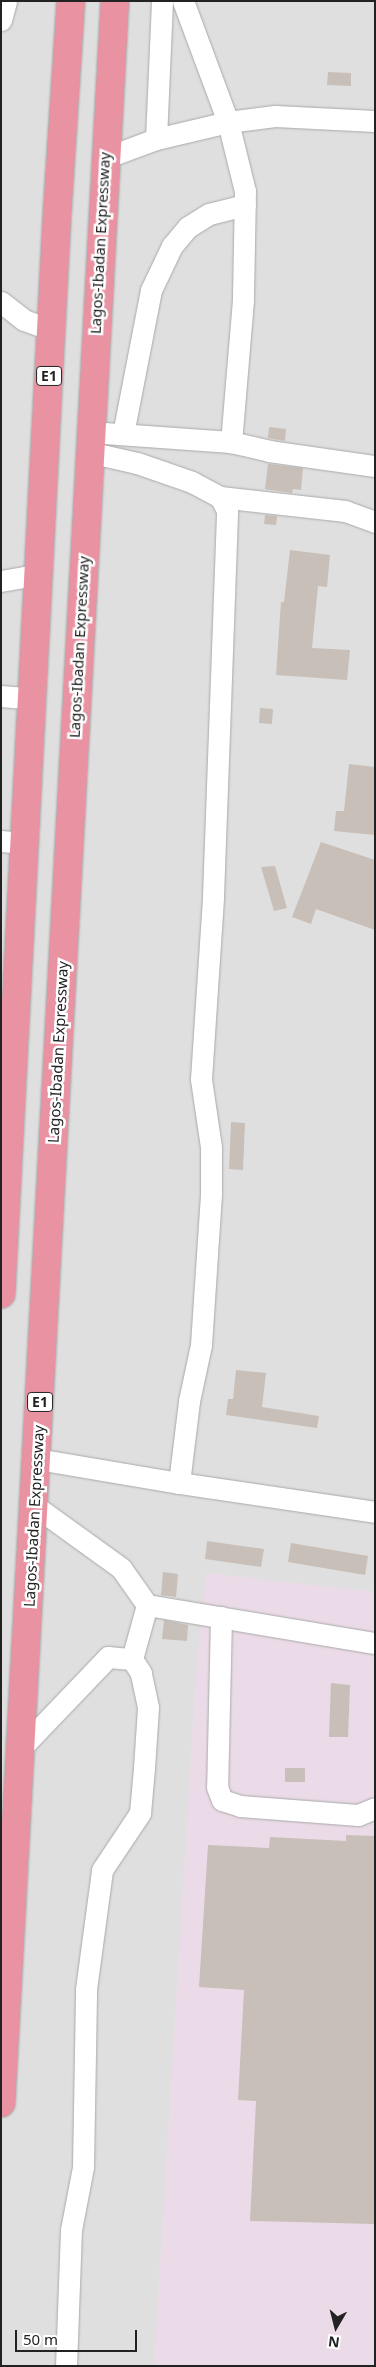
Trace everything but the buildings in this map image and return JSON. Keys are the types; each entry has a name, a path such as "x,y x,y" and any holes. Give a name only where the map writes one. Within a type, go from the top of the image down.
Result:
{"highway":[{"name":"E1","path":"1,1294 13,842 33,698 66,53 71,1"},
{"name":"Lagos-Ibadan Expressway","path":"1,2103 37,1460 109,56 114,1"}],"street":[{"path":"1,20 6,1"},
{"path":"156,140 162,1"},
{"path":"183,1 228,122 245,191 243,300 231,442"},
{"path":"105,158 156,140 228,122 275,116 375,121"},
{"path":"123,434 151,290 172,246 188,227 209,214 245,205"},
{"path":"1,302 24,320 51,330"},
{"path":"89,442 123,434 231,442 268,451 375,466"},
{"path":"89,442 137,463 192,482 220,497 345,511 375,522"},
{"path":"179,1484 189,1401 201,1345 210,1194 211,1148 201,1079 213,896 228,527 227,510 220,497"},
{"path":"1,581 39,574"},
{"path":"1,696 33,698"},
{"path":"37,1460 179,1484 375,1512"},
{"path":"34,1506 121,1568 147,1605 375,1643"},
{"path":"66,2366 71,2230 83,2167 86,1989 102,1870 140,1813 148,1707 141,1673 132,1658 147,1605"},
{"path":"221,1617 217,1786 222,1800 240,1806 358,1815 375,1808"},
{"path":"21,1748 108,1657 132,1658"}],"shaded area":[{"path":"1,1 375,1 375,2366 1,2366"},
{"path":"206,1573 375,1592 375,2366 154,2366 196,1675"}]}
